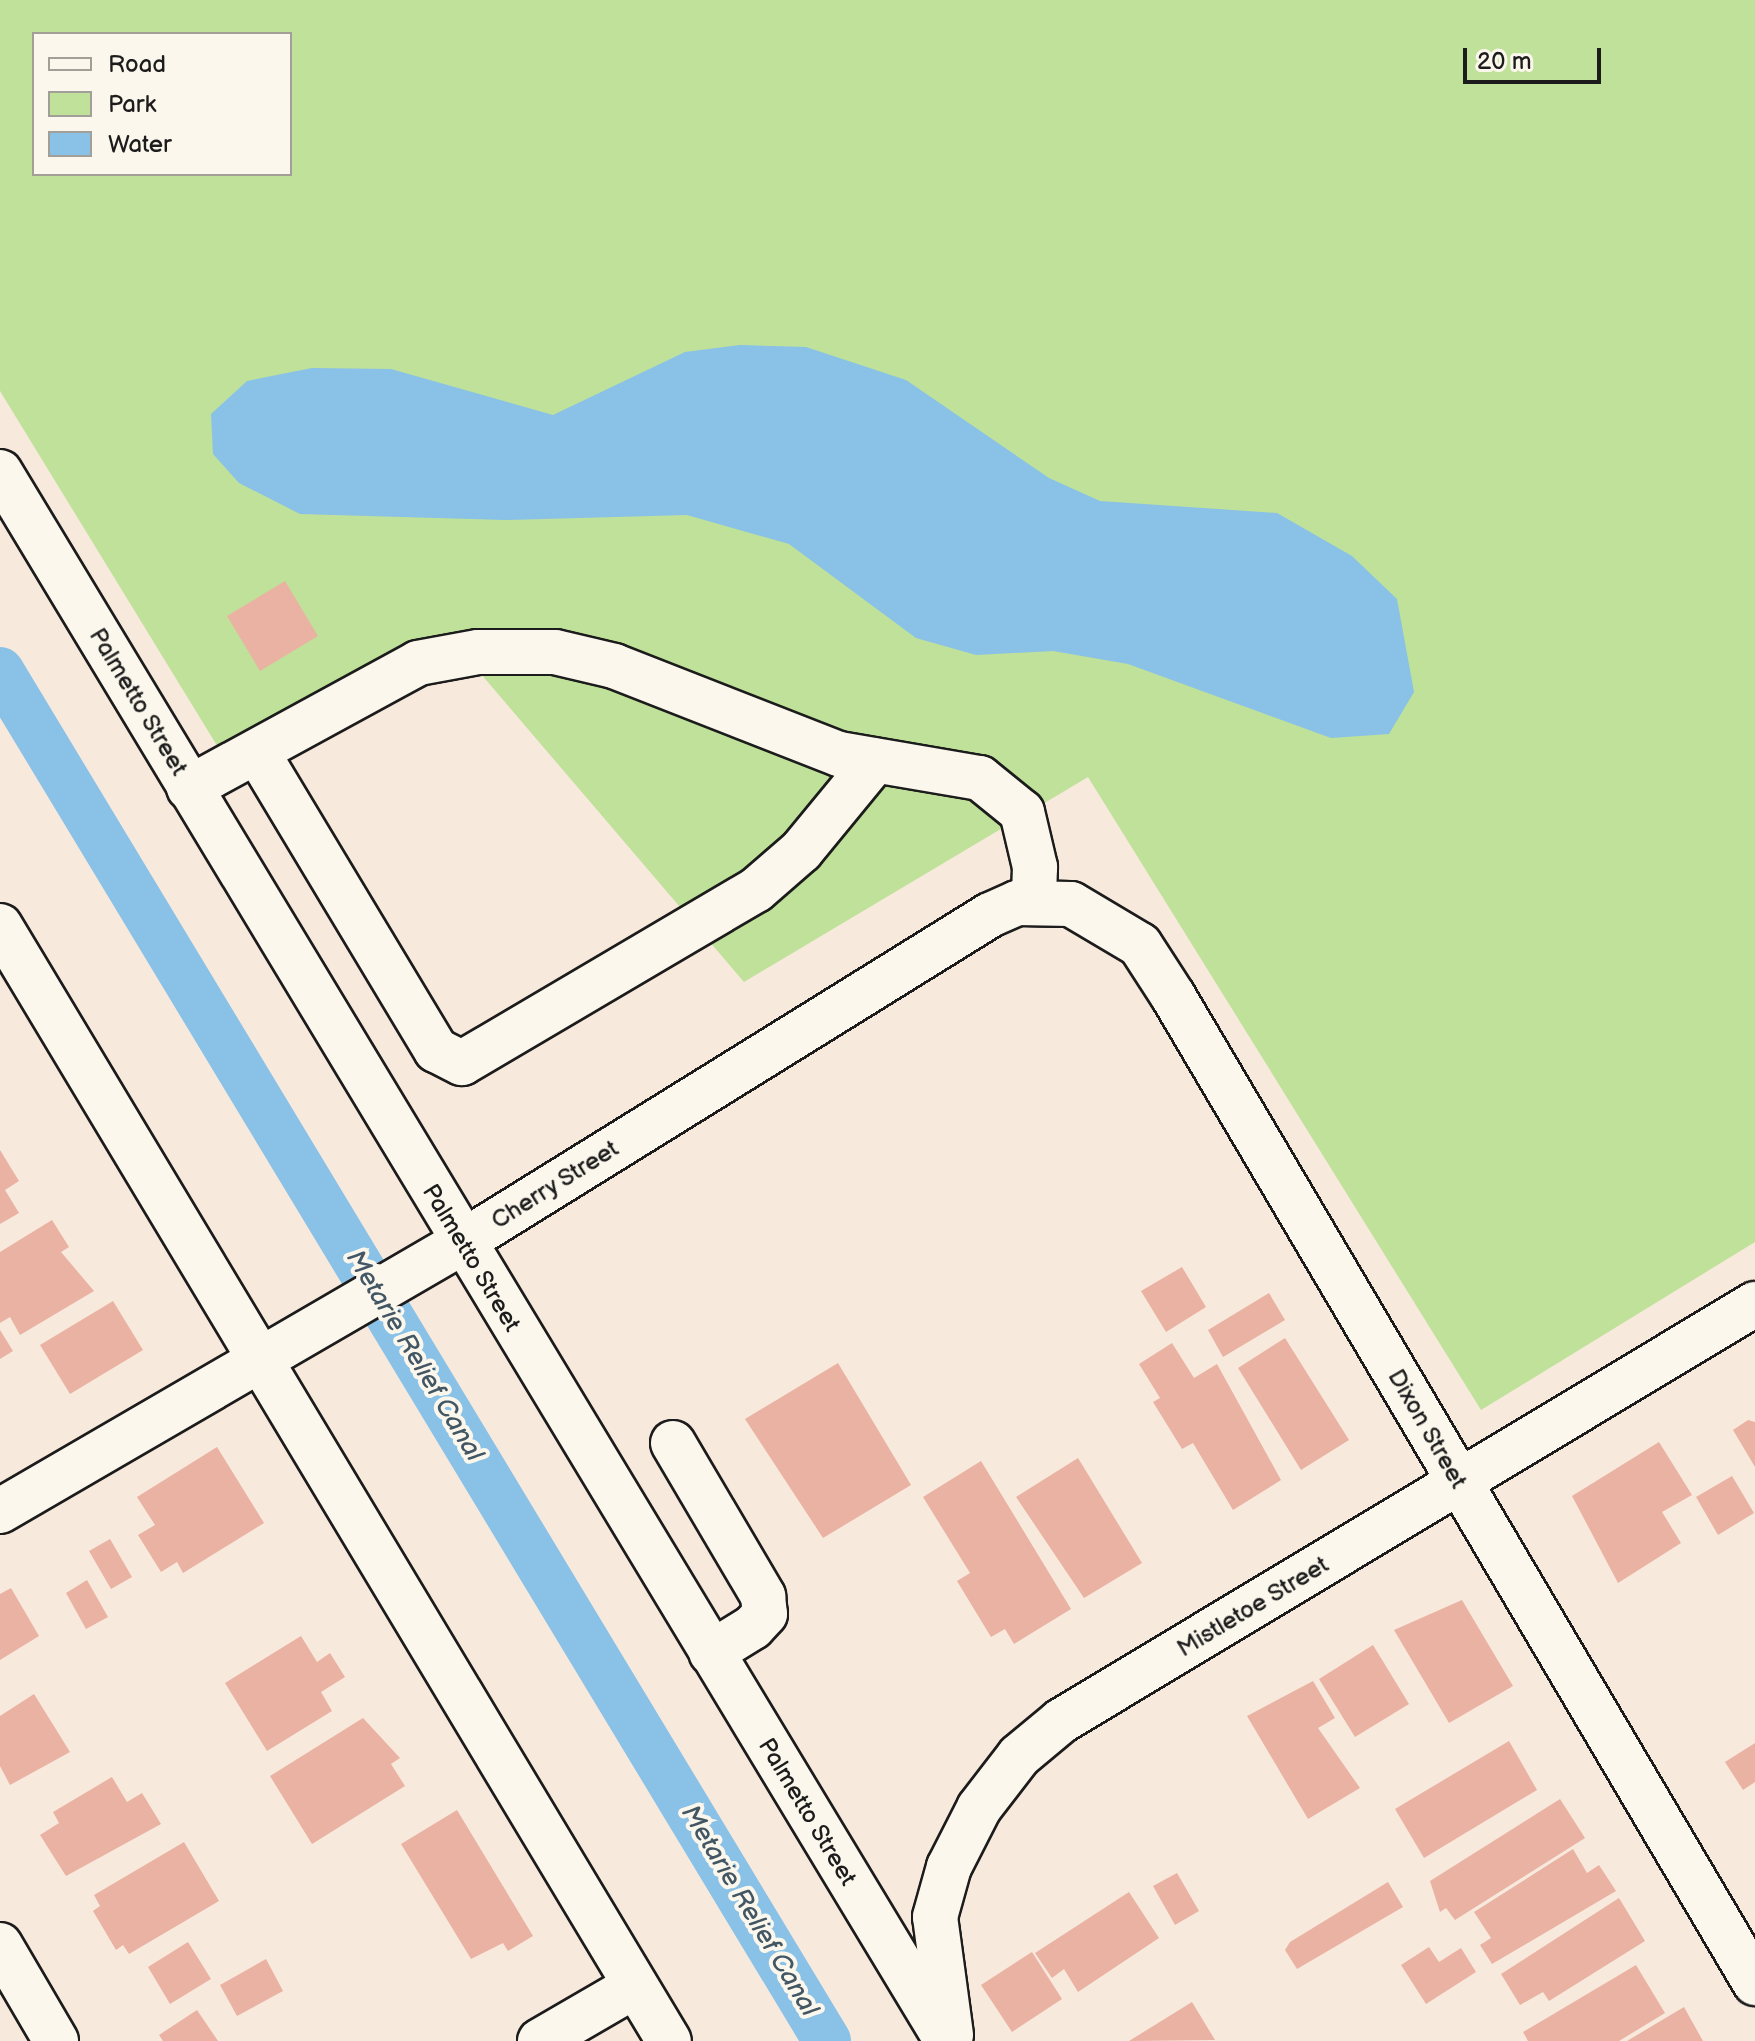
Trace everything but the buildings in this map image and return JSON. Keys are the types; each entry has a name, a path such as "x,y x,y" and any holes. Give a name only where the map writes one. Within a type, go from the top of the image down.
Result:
{"street":[{"name":"Palmetto Street","path":"0,472 189,788 445,1252 711,1653 949,2041"},
{"path":"189,788 418,663 478,652 555,652 614,666 731,715 875,761 980,778 1005,792 1031,837 1052,903"},
{"path":"257,752 436,1050 462,1063 756,890 801,851 875,761"},
{"name":"Cherry Street","path":"0,1511 278,1353 990,915 1052,903"},
{"name":"Dixon Street","path":"1052,903 1140,945 1755,1983"},
{"path":"0,926 278,1353 669,2041"},
{"name":"Mistletoe Street","path":"949,2041 935,1917 949,1867 979,1808 1019,1756 1061,1721 1460,1485 1755,1304"},
{"path":"673,1443 763,1596 765,1614 753,1627 711,1653"},
{"path":"0,1945 56,2041"},
{"path":"540,2041 635,1986"},
{"path":"635,1986 659,2041"}],"green space":[{"path":"0,0 1755,0 1755,1242 1481,1410 1088,777 744,982 457,646 235,775 0,391"}],"water":[{"path":"740,345 806,347 906,380 1049,478 1100,501 1277,513 1352,556 1397,599 1414,692 1389,734 1331,738 1128,664 1053,651 976,655 916,638 789,544 687,515 505,520 300,514 239,483 213,454 211,414 247,381 312,368 391,369 553,415 685,352"}],"waterway":[{"name":"Metarie Relief Canal","path":"0,671 827,2041"}]}
